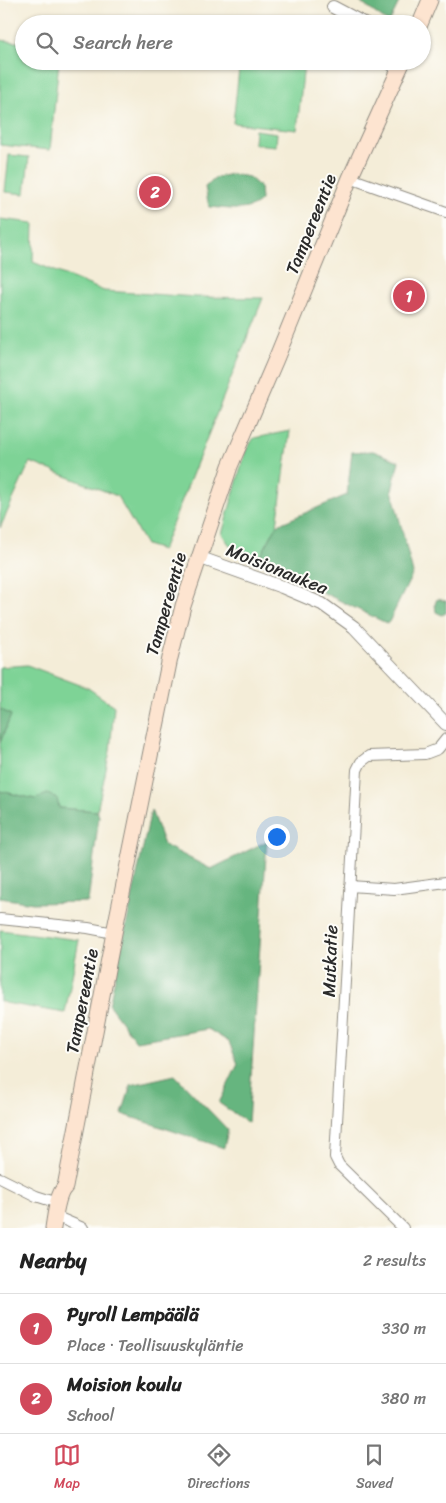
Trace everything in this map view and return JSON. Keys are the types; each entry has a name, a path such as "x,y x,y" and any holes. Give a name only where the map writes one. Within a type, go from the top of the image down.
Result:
{"main road":[{"path":"424,15 430,0"},
{"name":"Tampereentie","path":"59,1219 62,1190 65,1187 170,658 198,557 230,466 395,70"}],"street":[{"path":"330,3 340,15"},
{"path":"330,3 350,15"},
{"path":"350,178 446,212"},
{"name":"Moisionaukea","path":"198,557 282,587 322,604 354,627 446,724"},
{"name":"Mutkatie","path":"403,1228 339,1165 336,1157 357,770 360,762 369,756 426,754 438,749 446,739"},
{"path":"350,886 394,889 446,882"},
{"path":"0,919 88,928 114,933"},
{"path":"0,1178 36,1196 59,1219 83,1228"}],"green space":[{"path":"357,0 400,0 393,15 378,15"},
{"path":"0,40 15,42 15,70 58,70 50,150 0,145"},
{"path":"239,70 303,70 297,130 233,123"},
{"path":"255,130 277,133 276,146 254,144"},
{"path":"9,155 29,157 25,194 5,192"},
{"path":"232,174 249,177 260,187 261,200 244,209 209,207 205,187 217,177"},
{"path":"0,219 34,223 33,262 104,291 197,297 263,298 162,550 146,545 117,496 30,462 0,528"},
{"path":"290,431 277,525 258,561 233,550 222,534 246,450 254,438"},
{"path":"373,451 399,461 392,490 413,573 388,624 258,561 277,525 347,495 352,452"},
{"path":"437,599 446,601 446,613 442,615 436,612 435,604"},
{"path":"27,665 88,688 114,706 110,751 97,811 59,808 35,799 0,791 0,743 11,715 0,709 0,667"},
{"path":"0,709 11,715 0,743"},
{"path":"0,791 35,799 47,794 57,798 59,808 97,811 99,816 88,902 33,903 0,898"},
{"path":"151,810 164,845 211,869 267,841 248,1123 219,1103 238,1064 229,1042 208,1029 136,1041 109,1005"},
{"path":"0,930 79,940 65,1013 0,1001"},
{"path":"175,1075 228,1130 224,1148 122,1114 131,1085"}],"place":[{"name":"Moision koulu","path":"155,192"},
{"name":"Pyroll Lempäälä","path":"409,296"}]}
